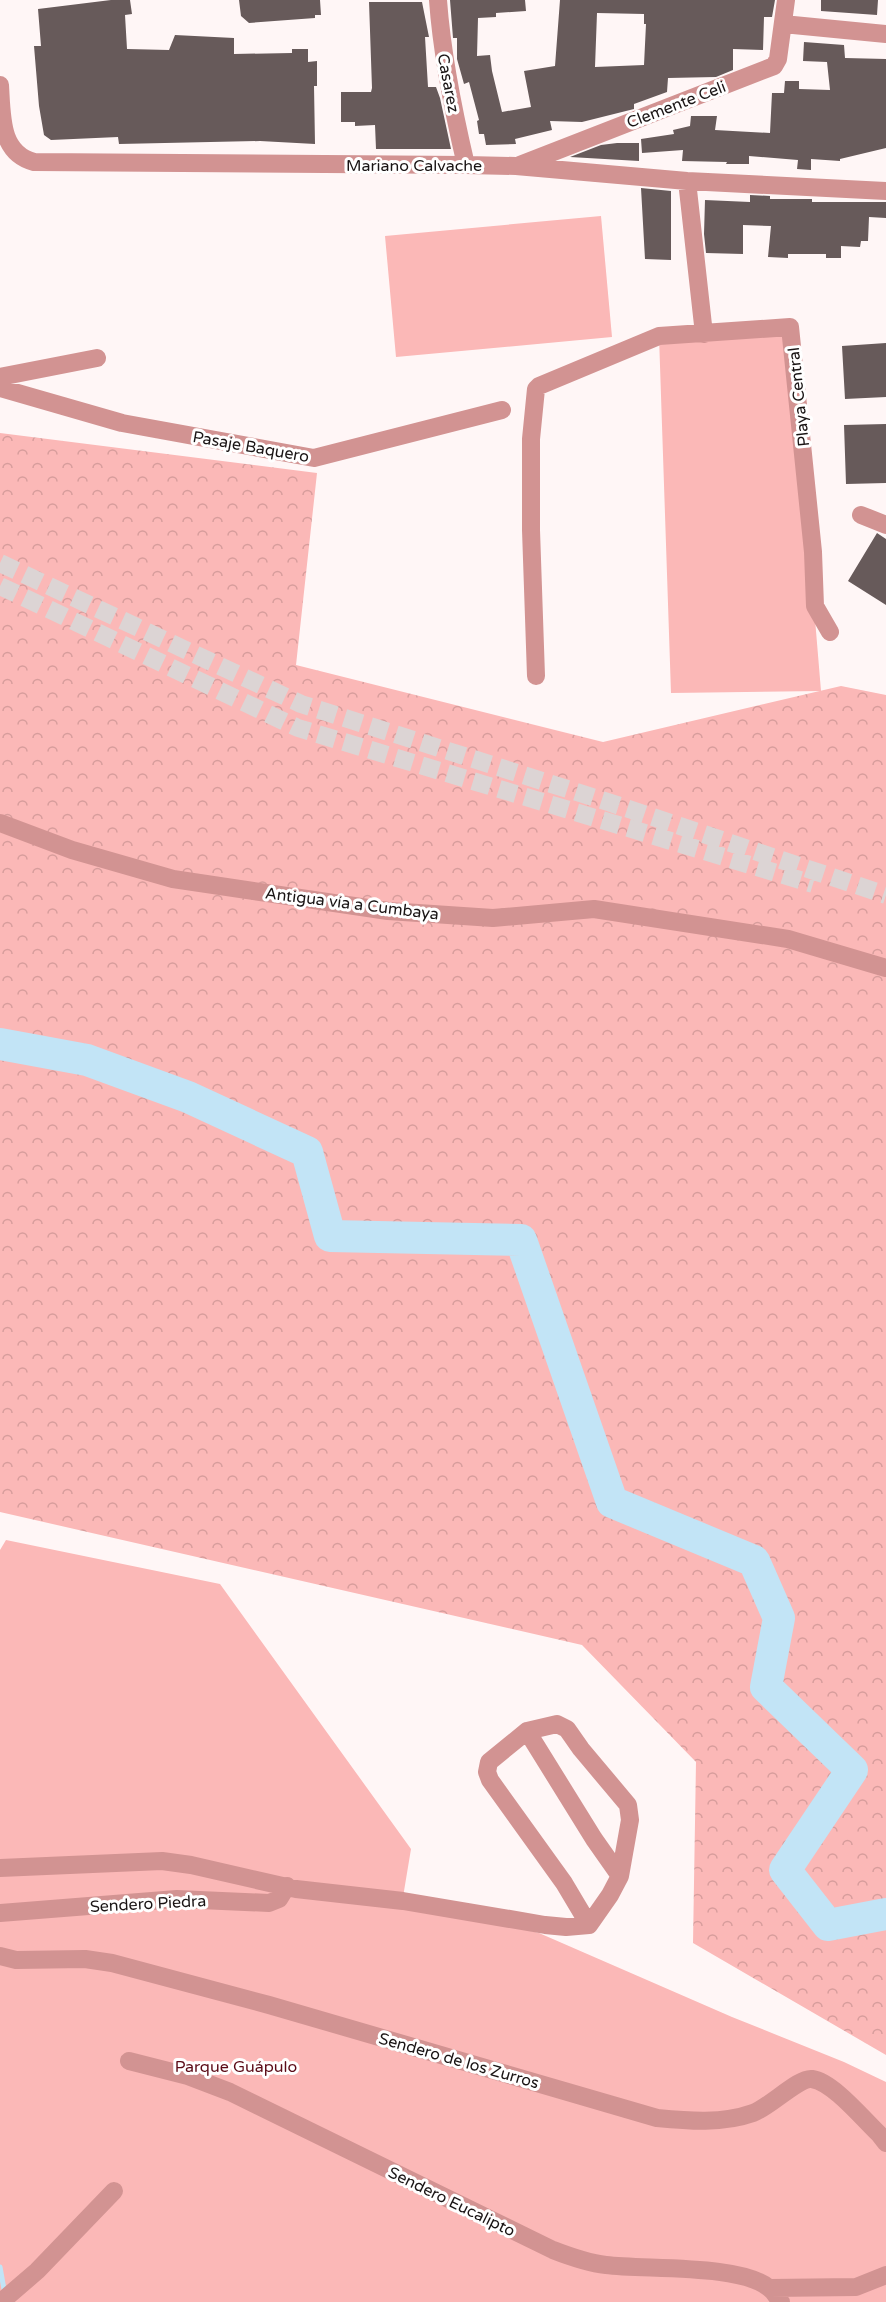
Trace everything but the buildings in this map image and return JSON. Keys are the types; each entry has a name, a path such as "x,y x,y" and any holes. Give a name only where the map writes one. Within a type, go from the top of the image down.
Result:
{"street":[{"name":"Casarez","path":"438,0 440,36 449,93 466,165"},
{"name":"Clemente Celi","path":"516,166 772,67 778,59 786,0"},
{"path":"783,24 886,34"},
{"name":"Mariano Calvache","path":"0,86 3,124 9,146 18,156 34,162 516,166 687,181 886,191"},
{"path":"536,676 531,530 531,439 536,388 659,336 704,334 687,181"},
{"name":"Playa Central","path":"704,334 790,327 813,552 815,606 830,632"},
{"path":"0,377 96,358"},
{"name":"Pasaje Baquero","path":"0,388 122,423 314,458 502,410"},
{"path":"861,515 886,525"},
{"name":"Antigua vía a Cumbaya","path":"0,823 72,850 172,879 388,911 493,918 594,909 788,939 886,968"},
{"path":"557,1724 567,1729 627,1805 630,1820 620,1876 589,1925 570,1892 490,1780 487,1772 489,1762 527,1731 557,1724"},
{"path":"527,1731 594,1839 620,1876"},
{"path":"0,1868 162,1861 287,1886 403,1901 544,1925 567,1927 589,1925"},
{"name":"Sendero Piedra","path":"0,1913 177,1899 269,1904 279,1899 287,1886"},
{"name":"Sendero de los Zurros","path":"0,1956 16,1960 85,1959 112,1964 269,2006 657,2118 701,2122 754,2113 780,2098 806,2078 815,2079 828,2085 886,2143"},
{"name":"Sendero Eucalipto","path":"129,2061 188,2076 230,2092 573,2258 608,2265 731,2273 752,2278 775,2295"},
{"path":"1,2302 45,2263 114,2191"},
{"path":"775,2295 856,2287 886,2275"}],"green space":[{"path":"601,216 612,337 396,357 385,236"},
{"path":"791,331 821,691 671,693 659,336"},
{"path":"0,433 317,473 296,665 603,742 841,686 886,695 886,2055 693,1943 696,1762 582,1645 0,1512"},
{"name":"Parque Guápulo","path":"6,1540 220,1584 411,1849 403,1897 539,1933 732,2017 844,2062 886,2082 886,2302 0,2302 0,1550"}],"waterway":[{"path":"0,1044 87,1060 188,1097 307,1152 330,1236 521,1240 612,1502 754,1561 779,1618 766,1687 852,1770 785,1870 828,1925 886,1914"},
{"path":"0,2267 5,2295"}],"tunnel":[{"path":"0,563 301,704 608,802 886,895"},
{"path":"0,586 298,728 813,884"}]}
